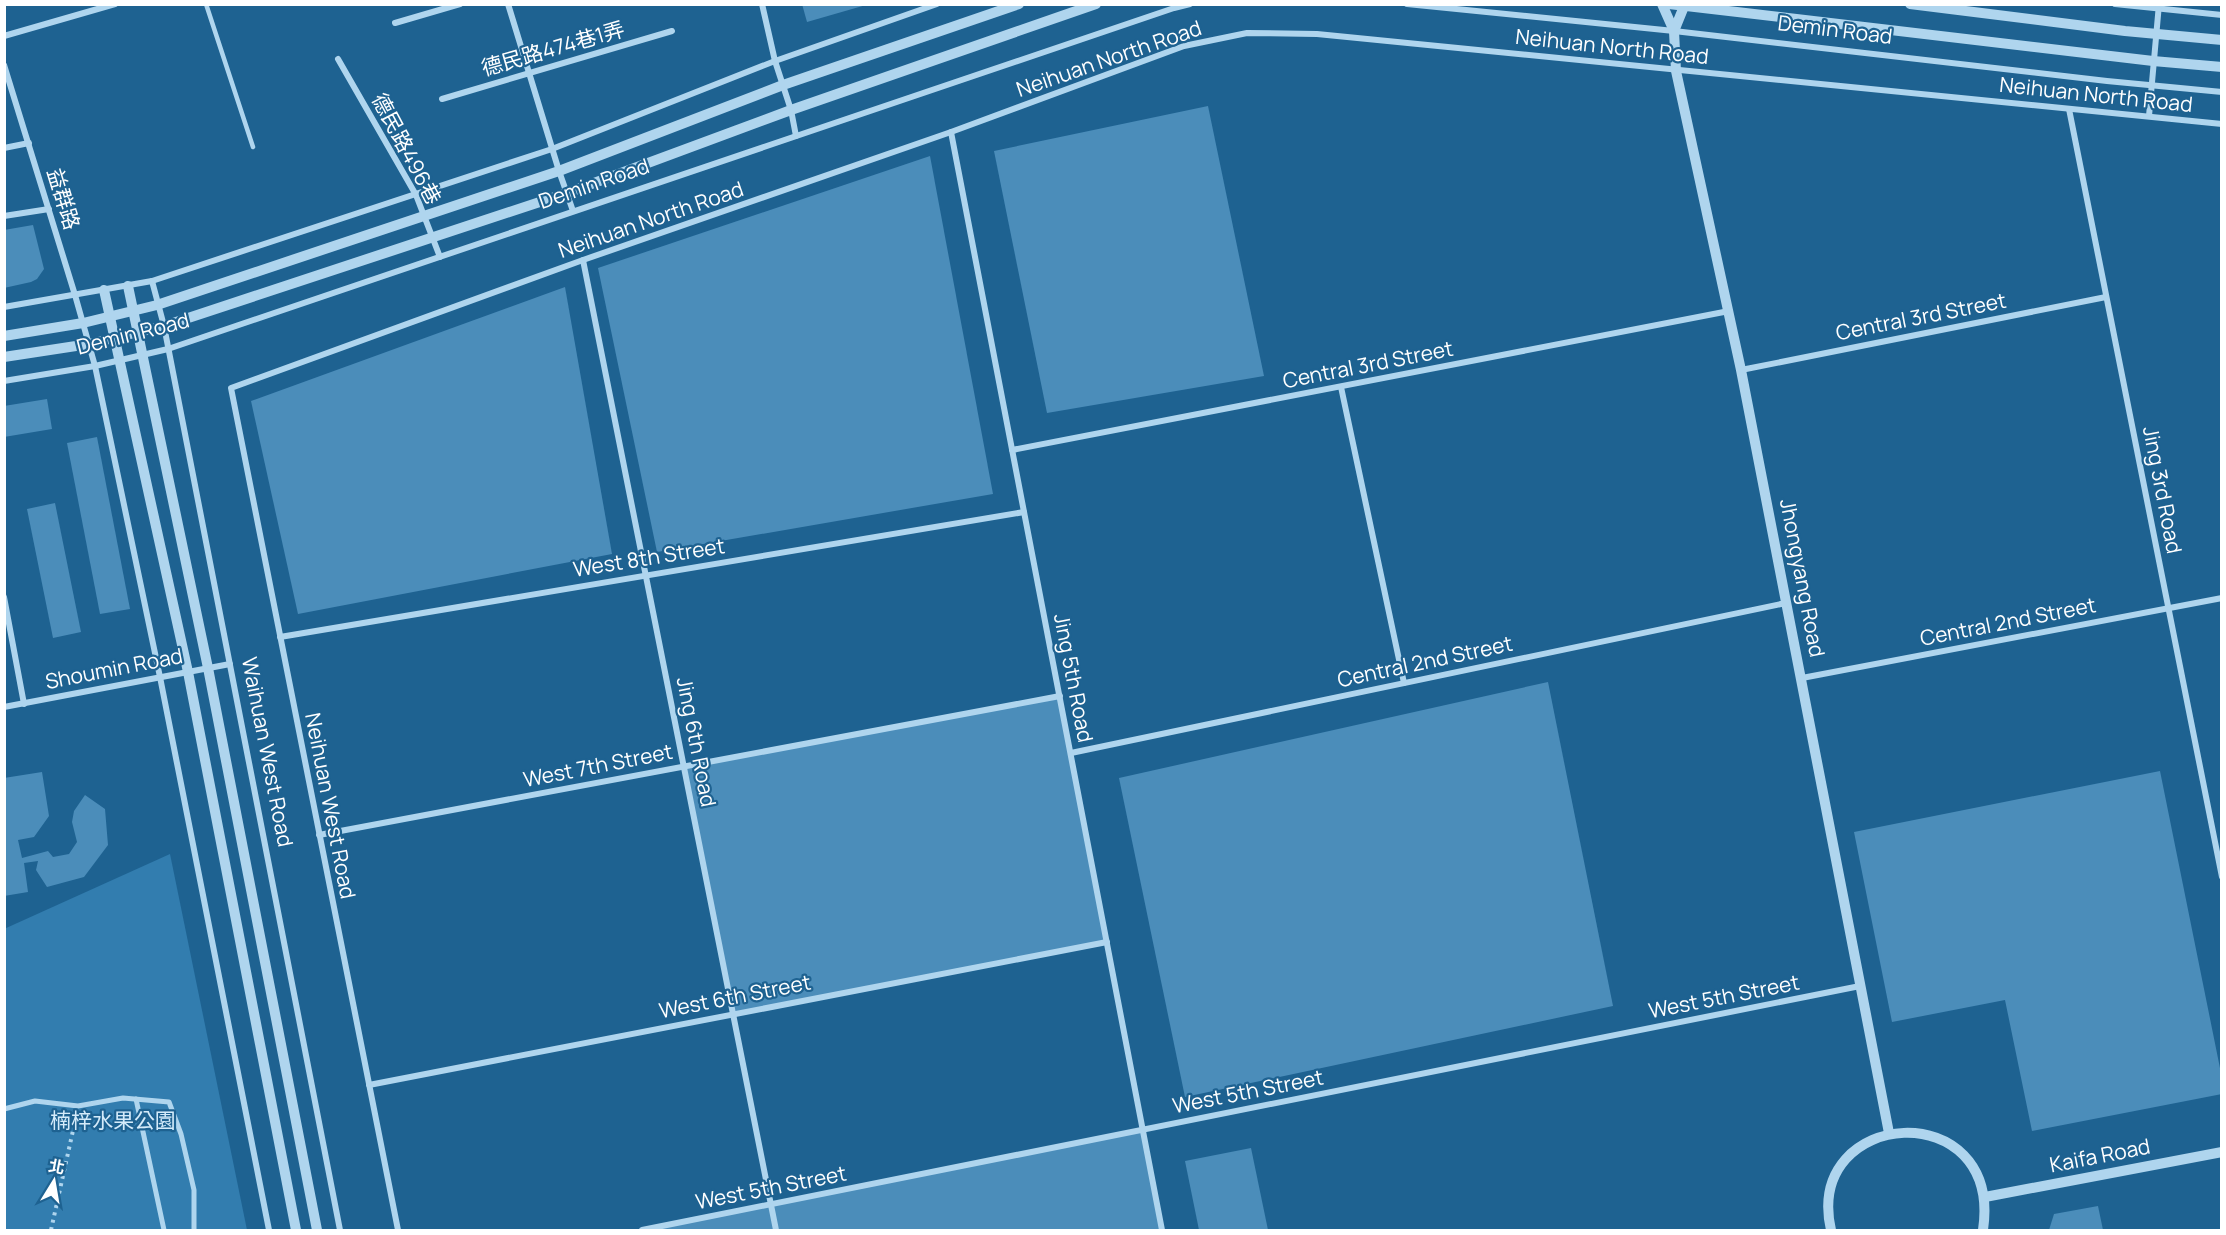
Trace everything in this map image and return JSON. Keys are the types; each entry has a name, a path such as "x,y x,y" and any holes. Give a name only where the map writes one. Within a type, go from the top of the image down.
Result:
{"street":[{"path":"4,36 115,4"},
{"path":"395,23 460,4"},
{"path":"508,4 573,212"},
{"path":"762,4 796,136"},
{"path":"4,307 152,281 552,149 775,61 937,4"},
{"name":"Demin Road","path":"4,336 83,323 157,305 559,171 783,85 1019,4"},
{"name":"Demin Road","path":"4,357 89,344 164,326 567,193 790,110 1096,4"},
{"name":"Demin Road","path":"4,381 94,366 168,349 1174,6 1190,4"},
{"name":"Demin Road","path":"1407,4 1674,31 2151,86 2222,92"},
{"path":"1662,4 1674,31"},
{"name":"Demin Road","path":"1669,4 2153,62 2222,67"},
{"name":"Demin Road","path":"1910,4 2222,40"},
{"path":"2115,4 2222,15"},
{"path":"1674,31 1685,5"},
{"path":"2149,116 2158,7"},
{"name":"德民路474巷1弄","path":"442,99 672,31"},
{"name":"Jhongyang Road","path":"1674,31 1676,70 1741,370 1889,1133"},
{"name":"Neihuan North Road","path":"231,388 584,260 951,132 1185,46 1247,33 1317,34 2222,124"},
{"name":"德民路496巷","path":"338,59 416,195 440,256"},
{"name":"益群路","path":"4,64 89,344"},
{"name":"Jing 3rd Road","path":"2069,110 2222,877"},
{"name":"Jing 5th Road","path":"951,132 1162,1230"},
{"path":"4,148 28,143"},
{"path":"4,216 49,209"},
{"name":"Jing 6th Road","path":"584,260 776,1230"},
{"name":"Waihuan West Road","path":"152,281 164,326 340,1230"},
{"name":"Waihuan West Road","path":"128,286 208,668 317,1230"},
{"path":"104,290 188,672 296,1230"},
{"name":"Central 3rd Street","path":"1741,370 2106,297"},
{"name":"Central 3rd Street","path":"1012,450 1729,311"},
{"path":"89,344 160,677 268,1230"},
{"path":"1341,387 1404,683"},
{"name":"Neihuan West Road","path":"231,388 398,1230"},
{"name":"West 8th Street","path":"280,637 1024,512"},
{"path":"4,597 24,704"},
{"name":"Central 2nd Street","path":"1802,678 2222,598"},
{"name":"Central 2nd Street","path":"1071,753 1786,603"},
{"name":"Shoumin Road","path":"4,707 230,664"},
{"name":"West 7th Street","path":"319,835 1060,696"},
{"name":"West 6th Street","path":"369,1085 1107,942"},
{"name":"West 5th Street","path":"642,1230 1860,986"},
{"path":"4,1109 35,1101 78,1106 123,1098 169,1102 181,1134 194,1190 192,1230"},
{"path":"136,1099 164,1230"},
{"path":"1828,1230 1829,1198 1836,1175 1848,1157 1873,1139 1889,1133 1912,1131 1933,1136 1954,1147 1968,1160 1976,1172 1985,1197 1986,1212 1983,1230"},
{"name":"Kaifa Road","path":"1985,1197 2222,1152"}],"lane":[{"path":"206,4 253,147"}],"path":[{"path":"51,1230 78,1106"}],"green space":[{"name":"楠梓水果公園","path":"170,854 247,1230 5,1230 4,929"}],"building":[{"path":"802,4 866,4 866,5 807,22"},
{"path":"1208,106 1264,376 1047,413 994,151"},
{"path":"930,156 993,494 657,552 598,268"},
{"path":"33,225 44,269 37,279 31,282 4,288 4,230"},
{"path":"565,287 612,554 298,614 251,401"},
{"path":"47,399 52,429 4,437 4,406"},
{"path":"97,437 130,609 100,614 67,443"},
{"path":"55,503 81,632 53,638 27,509"},
{"path":"1548,682 1613,1006 1185,1097 1119,778"},
{"path":"1060,696 1107,942 733,1015 684,767"},
{"path":"2160,771 2222,1078 2222,1094 2032,1131 2005,1000 1892,1022 1854,832"},
{"path":"42,772 49,816 34,837 18,840 22,858 48,851 53,857 69,854 77,842 72,822 74,811 85,795 105,809 108,845 84,877 47,887 36,870 38,861 24,863 28,892 4,896 4,856 6,856 4,778"},
{"path":"1143,1130 1162,1230 647,1230"},
{"path":"1251,1148 1268,1230 1199,1230 1185,1161"},
{"path":"2098,1206 2103,1230 2049,1230 2054,1214"}]}
